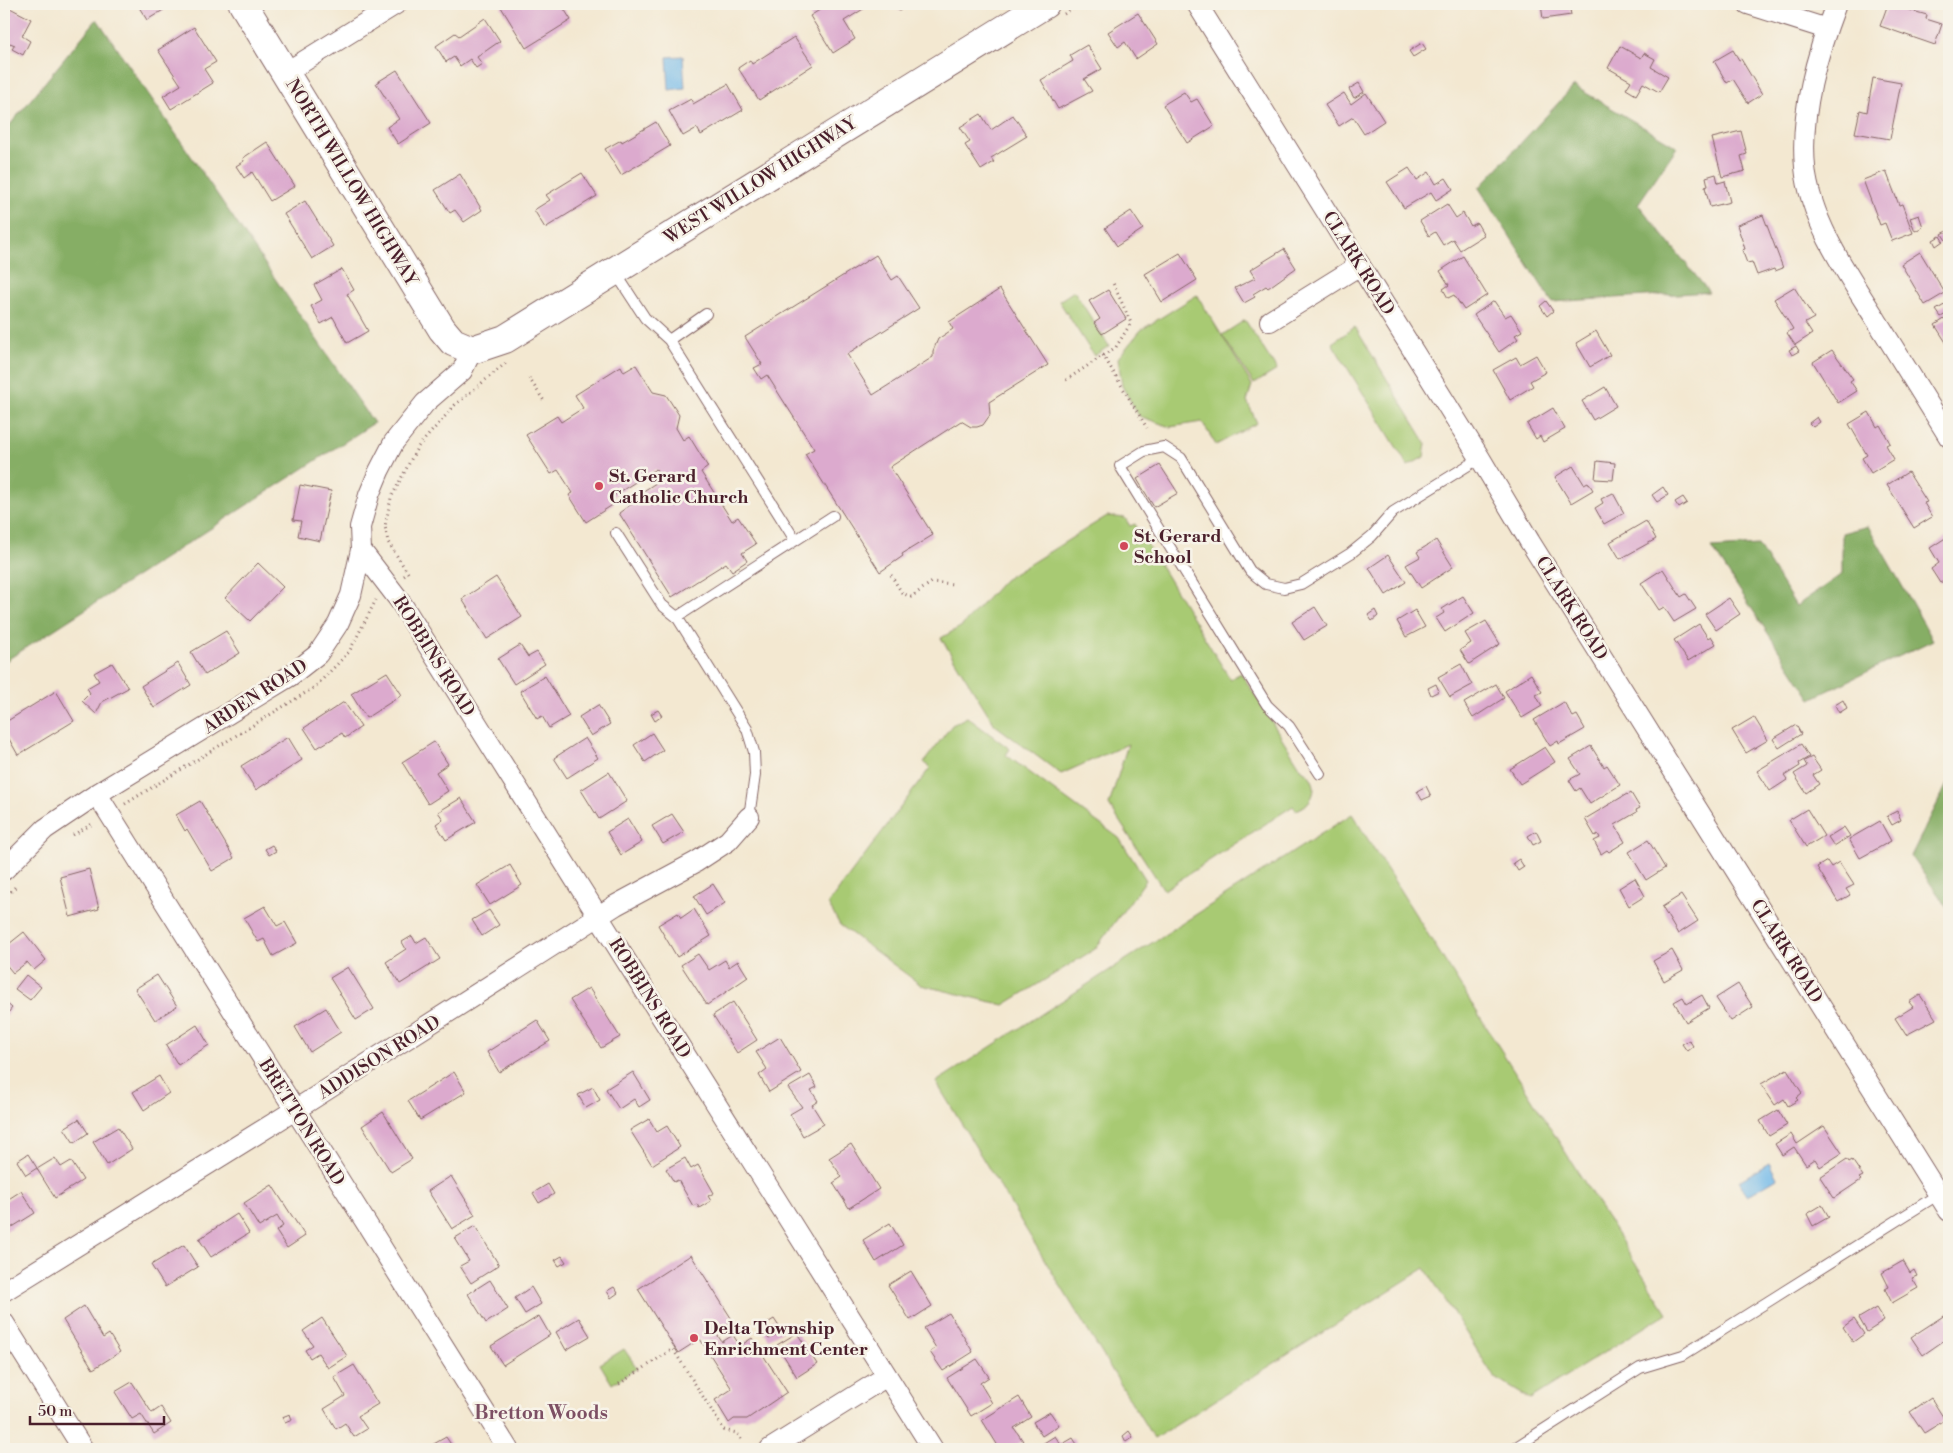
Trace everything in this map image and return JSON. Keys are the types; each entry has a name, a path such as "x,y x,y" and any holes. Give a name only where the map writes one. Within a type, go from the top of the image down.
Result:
{"street":[{"name":"NORTH WILLOW HIGHWAY","path":"243,4 442,329 453,342 472,350"},
{"path":"285,72 396,4"},
{"name":"CLARK ROAD","path":"1197,4 1480,458 1530,542 1949,1211"},
{"path":"1748,4 1827,29"},
{"path":"1836,4 1827,29 1811,89 1806,118 1805,168 1812,198 1826,235 1851,280 1949,437"},
{"name":"WEST WILLOW HIGHWAY","path":"472,350 505,339 614,271 1051,12"},
{"path":"1270,320 1360,265"},
{"name":"ARDEN ROAD","path":"4,870 45,828 290,676 318,654 338,624 351,595 361,550 360,527 369,495 394,442 425,403 462,370 472,350"},
{"name":"ROBBINS ROAD","path":"361,550 390,588 933,1449"},
{"name":"BRETTON ROAD","path":"97,794 508,1449"},
{"name":"ADDISON ROAD","path":"4,1291 294,1110 616,905 696,862 728,840 749,818"},
{"path":"4,1323 83,1449"},
{"path":"770,1449 887,1376"}],"lane":[{"path":"614,271 645,318 669,340 795,540"},
{"path":"669,340 706,314"},
{"path":"1320,774 1289,726 1267,705 1120,466 1144,451 1164,447 1181,458 1250,571 1266,584 1284,588 1301,584 1352,553 1372,536 1393,512 1480,458"},
{"path":"677,618 833,516"},
{"path":"616,533 662,605 677,618 748,729 754,752 755,775 749,818"},
{"path":"1513,1449 1640,1368 1682,1355 1939,1194"}],"path":[{"path":"1051,12 1081,4"},
{"path":"1066,380 1116,347 1131,323 1113,283"},
{"path":"1103,356 1147,428"},
{"path":"69,837 315,687 349,652 373,602 408,573 388,542 385,526 391,498 417,448 455,405 513,357"},
{"path":"529,378 544,401"},
{"path":"890,574 902,593 911,597 932,582 953,584"},
{"path":"4,899 22,879"},
{"path":"620,1384 674,1349 724,1430 737,1433 743,1442"}],"green space":[{"path":"97,19 374,423 4,662 4,132"},
{"path":"1574,86 1677,147 1638,204 1709,292 1552,302 1479,188"},
{"path":"1074,291 1109,346 1094,356 1059,301"},
{"path":"1197,295 1252,385 1247,401 1257,423 1216,445 1202,422 1170,427 1139,416 1122,386 1118,358 1141,330"},
{"path":"1245,320 1277,370 1254,384 1222,335"},
{"path":"1355,327 1426,443 1424,457 1408,466 1332,343"},
{"path":"1107,516 1125,518 1130,526 1135,524 1230,679 1241,673 1302,770 1308,774 1314,785 1312,797 1303,807 1296,810 1293,806 1164,890 1109,805 1128,744 1061,774 995,725 941,638 962,626 1004,580"},
{"path":"1868,526 1933,640 1811,699 1712,548 1758,545 1796,606 1842,574 1842,533"},
{"path":"967,717 1010,749 1006,755 1119,838 1146,880 1095,949 1004,1005 921,985 840,925 828,904 930,768 924,762 952,725"},
{"path":"1949,780 1949,910 1911,856"},
{"path":"1352,814 1667,1313 1530,1399 1494,1377 1425,1268 1154,1439 936,1082"},
{"path":"624,1349 637,1368 612,1384 600,1364"}],"water":[{"path":"683,56 685,88 669,90 667,57"},
{"path":"1769,1163 1777,1178 1747,1196 1739,1181"}],"building":[{"path":"137,4 173,4 147,20"},
{"path":"507,4 561,4 571,20 526,48 501,7"},
{"path":"829,4 866,4 868,6 844,21 855,39 833,53 810,16"},
{"path":"895,4 911,4 899,11"},
{"path":"1241,4 1252,4 1245,9"},
{"path":"1541,4 1569,4 1571,15 1543,19"},
{"path":"1888,4 1927,15 1926,19 1942,24 1935,45 1880,26"},
{"path":"8,7 31,19 22,36 30,41 23,55 12,49 15,45 10,43 4,55 4,16"},
{"path":"1138,13 1158,44 1136,59 1125,42 1118,47 1108,32"},
{"path":"485,18 500,41 477,57 482,64 476,68 470,59 460,66 454,57 446,62 436,46 455,33 459,36"},
{"path":"194,27 216,62 204,69 213,83 171,109 163,96 181,85 158,50"},
{"path":"794,37 813,65 759,100 738,68 750,60 752,64"},
{"path":"1422,43 1426,49 1413,57 1409,51"},
{"path":"1087,45 1102,69 1084,79 1092,91 1058,109 1041,80 1073,61 1070,55"},
{"path":"1620,46 1641,58 1644,53 1655,59 1651,67 1668,77 1659,92 1643,83 1636,95 1626,89 1631,81 1608,68"},
{"path":"1733,50 1739,60 1741,59 1762,94 1748,103 1733,79 1727,83 1714,61"},
{"path":"397,70 431,123 398,144 387,127 399,119 376,83"},
{"path":"1873,78 1901,83 1890,139 1855,133 1860,110 1867,112"},
{"path":"1359,83 1364,92 1354,98 1349,89"},
{"path":"728,84 743,110 701,135 697,128 683,136 669,111 691,99 693,104"},
{"path":"1184,92 1191,102 1197,99 1214,126 1187,143 1163,105"},
{"path":"1344,93 1351,104 1366,93 1384,121 1364,134 1353,117 1339,126 1325,105"},
{"path":"981,114 991,130 1013,115 1027,136 991,158 994,162 981,170 965,145 970,142 960,127"},
{"path":"656,122 670,146 621,175 605,149 621,140 622,142"},
{"path":"1741,131 1747,154 1741,156 1745,171 1722,177 1712,138"},
{"path":"267,142 295,186 270,201 252,172 244,178 236,166 244,161 243,158"},
{"path":"1409,168 1417,180 1429,172 1436,184 1446,178 1453,189 1436,200 1431,192 1404,208 1387,182"},
{"path":"1886,171 1899,205 1902,204 1913,233 1892,241 1885,223 1880,225 1863,180"},
{"path":"582,173 597,196 545,228 534,210 550,200 546,195"},
{"path":"460,174 482,210 464,222 455,210 450,213 435,190"},
{"path":"1716,174 1718,183 1725,181 1730,202 1710,207 1705,187 1708,186 1706,177"},
{"path":"305,201 333,246 312,259 284,214"},
{"path":"1447,204 1456,218 1463,213 1471,226 1477,223 1484,235 1460,250 1453,239 1443,245 1435,232 1429,236 1420,221"},
{"path":"1131,211 1143,229 1117,246 1105,228"},
{"path":"1763,215 1783,268 1757,275 1752,262 1747,263 1742,250 1745,249 1737,225"},
{"path":"1919,215 1923,227 1915,231 1910,218"},
{"path":"1949,230 1949,240 1947,242 1942,234"},
{"path":"1940,236 1943,241 1936,246 1933,240"},
{"path":"1284,249 1296,268 1268,288 1266,286 1253,294 1255,297 1244,303 1235,288 1255,278 1250,270"},
{"path":"1920,252 1945,293 1925,305 1901,264"},
{"path":"1180,253 1197,280 1162,302 1145,274"},
{"path":"876,255 892,280 898,276 919,308 847,354 873,395 933,357 933,351 938,339 953,329 949,322 1000,289 1048,365 989,402 990,415 983,425 971,427 961,421 890,467 933,535 902,554 903,556 880,572 805,454 814,449 767,375 761,379 754,368 762,364 745,337"},
{"path":"1463,256 1487,295 1464,310 1454,295 1448,298 1443,289 1449,285 1440,271"},
{"path":"342,269 354,290 347,294 368,331 347,343 333,317 321,324 311,306 322,300 314,285"},
{"path":"1794,287 1814,318 1805,323 1812,334 1795,345 1787,333 1793,329 1774,299"},
{"path":"1108,290 1126,319 1102,334 1094,323 1100,319 1089,301"},
{"path":"1494,301 1505,317 1511,314 1522,331 1515,335 1518,339 1499,352 1474,315"},
{"path":"1546,301 1553,311 1547,316 1540,306"},
{"path":"1946,304 1949,312 1941,317 1936,310"},
{"path":"1949,316 1949,347 1935,325"},
{"path":"1596,331 1610,355 1590,367 1576,343"},
{"path":"1796,346 1799,351 1792,355 1789,350"},
{"path":"1832,350 1853,379 1850,381 1857,391 1838,403 1813,362"},
{"path":"1536,355 1546,372 1530,381 1533,386 1510,400 1493,370 1516,357 1520,364"},
{"name":"St. Gerard Catholic Church","path":"636,365 653,392 666,395 679,415 676,428 683,440 689,436 708,467 701,472 732,521 738,517 756,544 742,553 747,561 732,571 726,563 672,597 619,513 633,503 631,499 662,479 656,469 610,498 614,504 586,522 569,495 573,493 558,470 551,474 526,435 557,416 561,422 583,408 575,395 621,366 624,372"},
{"path":"1605,387 1616,406 1593,420 1582,401"},
{"path":"1553,408 1565,429 1543,442 1540,436 1536,439 1527,424"},
{"path":"1869,412 1877,427 1880,425 1890,443 1886,445 1894,459 1871,473 1862,458 1867,455 1849,424"},
{"path":"1817,417 1820,422 1813,427 1809,423"},
{"path":"1597,461 1615,463 1613,480 1595,479"},
{"path":"1160,465 1178,493 1154,507 1137,479"},
{"path":"1573,466 1584,484 1588,482 1593,490 1571,503 1555,477"},
{"path":"1908,472 1927,502 1924,503 1932,517 1914,528 1887,485"},
{"path":"300,485 331,491 320,541 298,536 301,521 293,520"},
{"path":"1663,487 1668,495 1657,502 1652,495"},
{"path":"1613,493 1624,513 1604,524 1595,508 1603,503 1601,499"},
{"path":"1683,497 1687,503 1679,508 1675,502"},
{"path":"1646,521 1656,539 1620,559 1610,542"},
{"path":"1947,537 1949,540 1949,578 1940,583 1931,569 1939,563 1930,548"},
{"path":"1436,540 1453,567 1421,588 1406,565 1420,557 1417,552"},
{"path":"1388,555 1406,582 1386,595 1369,568"},
{"path":"258,563 283,587 250,621 225,598"},
{"path":"1663,569 1681,597 1686,594 1696,609 1674,622 1664,607 1659,610 1641,583"},
{"path":"496,577 522,617 487,639 462,599"},
{"path":"1463,596 1474,613 1445,632 1436,618 1444,613 1442,609"},
{"path":"1729,598 1740,614 1716,630 1705,614"},
{"path":"1315,607 1327,626 1304,640 1292,622"},
{"path":"1375,610 1378,616 1372,621 1368,615"},
{"path":"1415,610 1425,627 1406,637 1397,621"},
{"path":"1486,621 1500,644 1469,664 1460,650 1471,643 1465,633"},
{"path":"1699,624 1708,638 1711,636 1716,644 1688,661 1674,640"},
{"path":"226,631 240,653 205,675 191,652"},
{"path":"520,645 528,657 537,652 545,664 514,684 498,659"},
{"path":"112,663 128,688 102,702 96,714 82,701 90,693 87,688 99,681 94,673"},
{"path":"178,663 191,685 154,708 141,686"},
{"path":"1461,664 1472,685 1450,697 1438,677"},
{"path":"387,672 402,695 366,718 351,694"},
{"path":"1531,674 1542,692 1536,695 1542,706 1522,718 1505,691"},
{"path":"545,676 569,716 549,728 542,716 537,719 520,691"},
{"path":"1436,684 1439,691 1431,695 1428,688"},
{"path":"1496,684 1504,698 1473,718 1464,703"},
{"path":"56,691 74,721 18,755 4,730 4,723"},
{"path":"1843,700 1847,708 1839,713 1835,705"},
{"path":"344,702 361,727 345,738 342,733 317,748 304,728"},
{"path":"1564,702 1573,717 1577,715 1585,729 1559,744 1558,741 1550,746 1534,720"},
{"path":"598,705 610,724 591,736 579,717"},
{"path":"658,710 662,716 655,721 651,714"},
{"path":"1754,717 1768,740 1746,753 1732,730"},
{"path":"1796,725 1801,734 1779,748 1773,739"},
{"path":"652,733 663,750 645,762 634,745"},
{"path":"288,737 302,760 256,790 241,766"},
{"path":"585,738 598,758 567,778 554,758"},
{"path":"434,742 448,764 436,772 448,791 428,804 402,762"},
{"path":"1801,744 1809,757 1799,763 1800,766 1784,776 1787,780 1770,791 1757,771"},
{"path":"1591,746 1604,767 1607,765 1620,785 1590,804 1580,788 1576,791 1569,780 1580,774 1570,759"},
{"path":"1545,747 1555,762 1520,784 1510,769"},
{"path":"1812,757 1821,770 1813,775 1819,784 1806,793 1794,774 1807,766 1804,761"},
{"path":"609,772 627,801 599,819 581,790"},
{"path":"1426,786 1431,796 1422,800 1417,791"},
{"path":"1631,793 1640,808 1636,810 1637,812 1615,825 1625,842 1609,852 1607,850 1601,854 1594,841 1600,838 1598,834 1595,836 1585,819"},
{"path":"461,798 476,822 446,840 436,824 443,819 438,812"},
{"path":"200,801 234,858 212,871 187,829 185,831 176,815"},
{"path":"1807,809 1824,836 1806,847 1789,820"},
{"path":"1897,811 1901,820 1892,825 1887,816"},
{"path":"672,814 684,832 663,844 652,826"},
{"path":"628,819 642,842 621,855 607,832"},
{"path":"1880,821 1891,841 1860,858 1849,839"},
{"path":"1844,827 1850,836 1834,846 1828,837"},
{"path":"1536,831 1541,841 1533,845 1528,836"},
{"path":"1648,840 1665,868 1646,880 1629,852"},
{"path":"272,845 276,851 269,855 265,849"},
{"path":"1519,859 1524,867 1518,871 1513,863"},
{"path":"1827,861 1831,867 1839,862 1854,885 1846,889 1850,895 1838,902 1817,867"},
{"path":"510,865 522,885 490,905 477,885"},
{"path":"89,869 99,909 70,917 60,877"},
{"path":"1635,878 1645,896 1629,906 1619,888"},
{"path":"713,884 725,903 706,915 694,896"},
{"path":"1681,895 1698,921 1678,934 1662,907"},
{"path":"265,906 277,926 285,922 297,943 273,956 264,939 258,942 244,918"},
{"path":"694,909 711,936 677,957 658,925 678,913 681,918"},
{"path":"489,910 499,925 482,936 472,920"},
{"path":"24,932 46,960 34,970 27,962 13,973 4,962 4,948"},
{"path":"412,936 416,943 426,937 440,959 400,984 386,962 406,949 402,942"},
{"path":"1672,950 1683,970 1664,981 1653,961"},
{"path":"698,954 709,970 725,960 729,967 738,961 748,977 707,1005 681,965"},
{"path":"348,967 374,1009 356,1020 330,978"},
{"path":"26,975 41,987 30,1000 15,989"},
{"path":"157,975 177,1006 155,1020 135,989"},
{"path":"1738,984 1753,1007 1731,1021 1716,998"},
{"path":"589,988 620,1037 601,1048 570,1000"},
{"path":"1702,995 1709,1008 1686,1022 1674,1002 1683,997 1687,1004"},
{"path":"1920,995 1936,1019 1906,1035 1895,1018 1913,1007 1909,1002"},
{"path":"4,1001 12,1008 4,1018"},
{"path":"733,1002 757,1040 737,1053 713,1015"},
{"path":"326,1008 341,1032 310,1052 295,1027"},
{"path":"537,1020 550,1041 499,1072 487,1052"},
{"path":"197,1025 209,1045 178,1065 166,1045"},
{"path":"780,1037 801,1072 769,1092 759,1075 767,1069 756,1052"},
{"path":"1689,1040 1693,1046 1687,1051 1682,1044"},
{"path":"1787,1069 1802,1093 1796,1098 1798,1100 1788,1106 1784,1099 1775,1105 1761,1084"},
{"path":"454,1072 466,1092 420,1120 408,1101"},
{"path":"633,1072 650,1100 639,1107 634,1099 619,1109 606,1089"},
{"path":"810,1075 817,1087 811,1090 818,1101 812,1105 824,1124 803,1136 790,1114 802,1107 788,1088"},
{"path":"159,1076 169,1093 144,1110 133,1092"},
{"path":"593,1087 600,1100 586,1108 578,1095"},
{"path":"1778,1110 1787,1125 1769,1136 1760,1121"},
{"path":"383,1112 412,1159 391,1172 362,1126"},
{"path":"79,1119 88,1133 74,1143 64,1128"},
{"path":"649,1119 657,1132 667,1126 680,1147 652,1165 630,1130"},
{"path":"1824,1126 1842,1153 1820,1167 1815,1159 1806,1165 1794,1147 1782,1155 1775,1144 1791,1134 1797,1144"},
{"path":"118,1127 132,1149 107,1165 93,1142"},
{"path":"851,1144 879,1189 849,1208 833,1183 842,1177 829,1158"},
{"path":"28,1154 37,1168 26,1175 17,1161"},
{"path":"55,1158 61,1167 71,1161 83,1180 55,1198 37,1169"},
{"path":"685,1158 691,1169 698,1165 714,1193 708,1196 711,1201 699,1208 697,1204 693,1206 678,1180 674,1182 666,1169"},
{"path":"1847,1159 1849,1162 1852,1160 1863,1176 1859,1178 1861,1180 1834,1198 1820,1177"},
{"path":"451,1176 475,1215 452,1229 428,1191"},
{"path":"548,1184 554,1194 539,1203 533,1193"},
{"path":"272,1185 305,1236 287,1248 276,1231 283,1226 277,1216 259,1227 244,1203"},
{"path":"21,1191 35,1213 6,1231 4,1227 4,1202"},
{"path":"1822,1205 1829,1217 1813,1226 1807,1214"},
{"path":"237,1214 249,1233 211,1257 199,1239"},
{"path":"890,1223 903,1245 876,1262 863,1240"},
{"path":"475,1226 499,1265 471,1283 460,1266 469,1261 455,1238"},
{"path":"184,1245 198,1267 165,1287 151,1265"},
{"name":"Delta Township Enrichment Center","path":"691,1255 733,1321 716,1333 722,1342 733,1335 740,1346 752,1338 787,1392 747,1419 734,1419 729,1423 715,1400 732,1389 700,1339 678,1353 638,1289"},
{"path":"562,1256 566,1262 559,1266 555,1260"},
{"path":"1903,1261 1910,1273 1914,1270 1917,1276 1912,1278 1918,1288 1892,1303 1885,1289 1889,1287 1882,1273"},
{"path":"911,1271 932,1306 910,1320 888,1285"},
{"path":"490,1280 508,1309 486,1323 468,1294"},
{"path":"531,1287 541,1304 525,1314 515,1298"},
{"path":"614,1287 618,1293 611,1298 607,1291"},
{"path":"84,1306 103,1338 109,1334 120,1352 93,1369 63,1320"},
{"path":"1876,1308 1884,1321 1867,1332 1859,1318"},
{"path":"949,1313 973,1352 943,1371 930,1352 936,1348 924,1328"},
{"path":"1945,1315 1949,1322 1949,1337 1923,1355 1911,1337"},
{"path":"539,1316 550,1335 503,1365 491,1346"},
{"path":"322,1318 347,1356 328,1368 318,1353 310,1358 305,1350 313,1345 303,1331"},
{"path":"579,1318 590,1336 566,1350 556,1332"},
{"path":"774,1319 782,1331 769,1339 761,1327"},
{"path":"1854,1319 1864,1334 1853,1342 1843,1327"},
{"path":"797,1333 817,1364 797,1377 777,1345"},
{"path":"977,1359 989,1377 980,1383 992,1403 971,1416 947,1378"},
{"path":"354,1365 378,1404 358,1416 367,1429 354,1437 345,1423 336,1429 324,1409 345,1396 334,1377"},
{"path":"132,1382 152,1413 161,1407 171,1423 154,1434 141,1414 132,1419 115,1392"},
{"path":"1019,1397 1031,1417 1014,1428 1023,1441 1010,1449 1000,1449 982,1420"},
{"path":"1931,1398 1945,1420 1924,1433 1910,1412"},
{"path":"1050,1412 1059,1425 1042,1436 1033,1422"},
{"path":"290,1414 292,1420 285,1423 282,1417"},
{"path":"1129,1431 1133,1437 1126,1442 1123,1436"},
{"path":"1055,1436 1061,1445 1073,1438 1080,1449 1034,1449"},
{"path":"446,1437 454,1449 425,1449"}],"place":[{"name":"St. Gerard Catholic Church","path":"599,486"},
{"name":"St. Gerard School","path":"1124,546"},
{"name":"Delta Township Enrichment Center","path":"694,1338"}],"district":[{"name":"Bretton Woods","path":"541,1412"}]}
